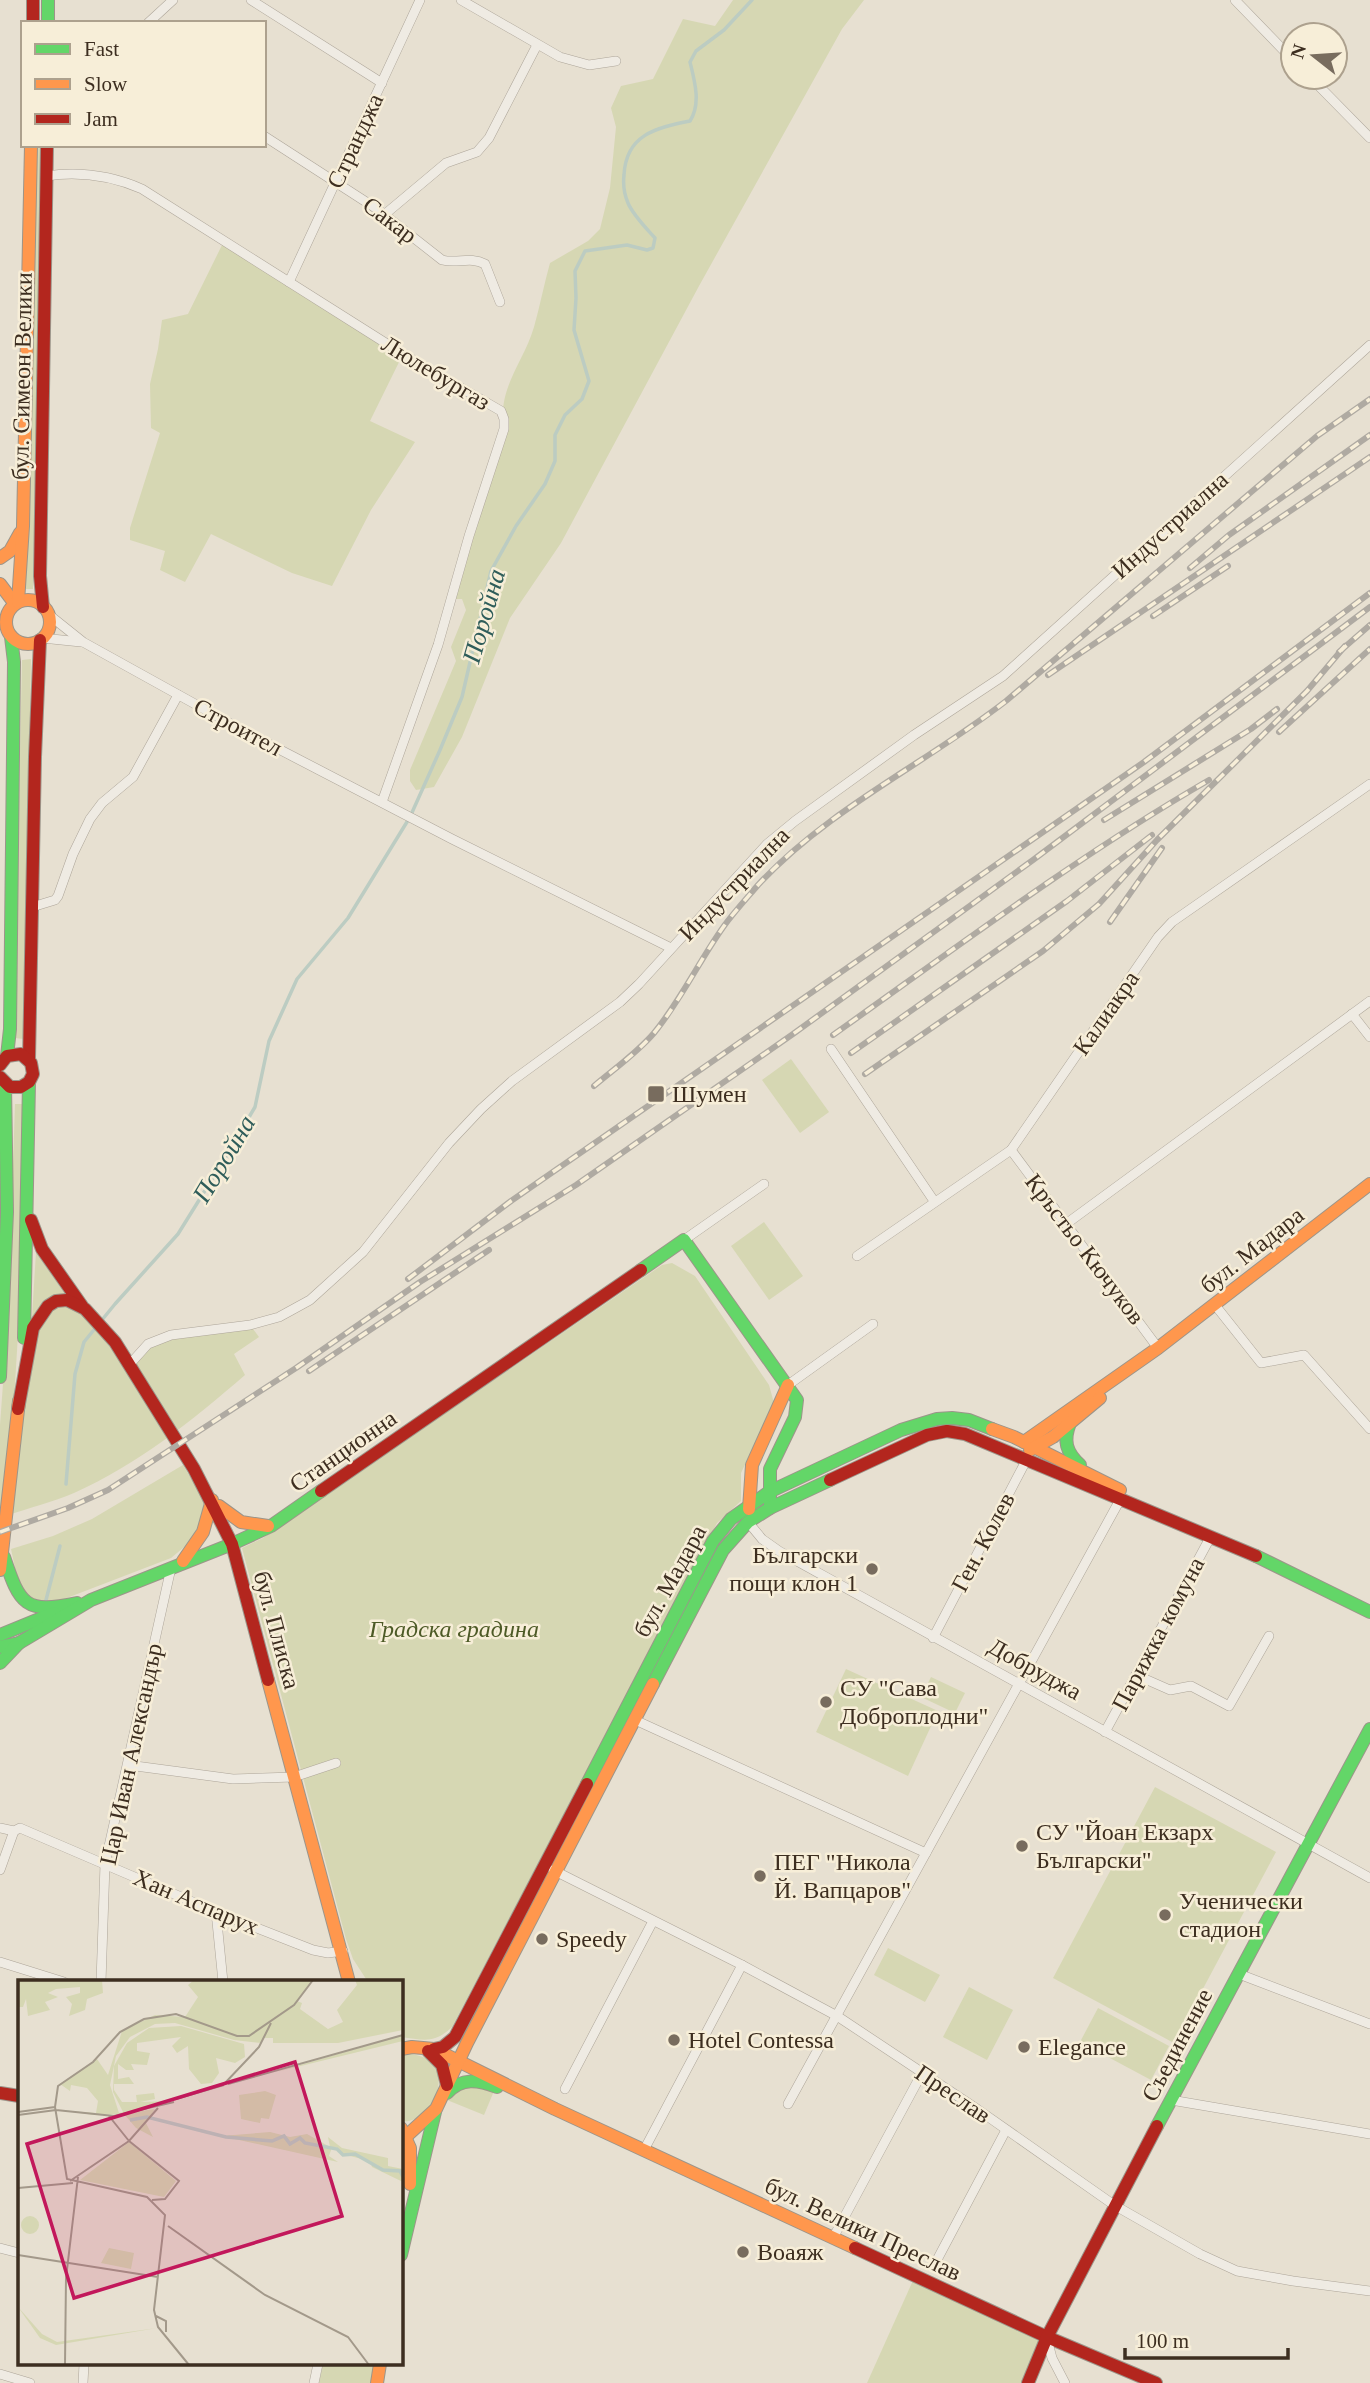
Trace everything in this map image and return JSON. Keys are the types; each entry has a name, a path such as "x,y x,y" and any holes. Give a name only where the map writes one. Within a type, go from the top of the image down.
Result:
{"main road":[{"path":"33,0 33,21"},
{"path":"48,0 48,21"},
{"name":"бул. Симеон Велики","path":"16,603 23,526 31,147"},
{"name":"бул. Симеон Велики","path":"46,610 40,576 47,147"},
{"path":"0,558 14,546 23,526"},
{"path":"0,584 16,603"},
{"path":"0,1570 26,1309 29,1083 33,1073 29,1059 32,907 41,639 49,626 46,610 31,600 16,603 7,614 6,626 14,662 13,884 10,1029 2,1060"},
{"path":"6,626 25,644 41,639"},
{"path":"2,1060 16,1054 29,1059"},
{"path":"3,1081 15,1088 29,1083"},
{"path":"0,1377 3,1081"},
{"name":"бул. Мадара","path":"1024,1451 1367,1191"},
{"path":"28,1207 42,1250 85,1309"},
{"path":"684,1240 797,1400 797,1408 770,1469 770,1508"},
{"name":"Станционна","path":"0,1647 19,1643 90,1600 271,1526 684,1240"},
{"path":"18,1409 33,1328 38,1317 56,1301 67,1300 85,1309"},
{"name":"бул. Плиска","path":"85,1309 115,1342 130,1364 212,1499 232,1544 349,1980"},
{"name":"бул. Мадара","path":"427,2049 443,2047 455,2038 635,1720 723,1550 748,1522 770,1508 926,1435 947,1431 1024,1451 1070,1423 1158,1348"},
{"path":"748,1522 752,1465 788,1385"},
{"name":"бул. Мадара","path":"438,2105 550,1869 713,1541 727,1523 769,1492 901,1430 937,1419 969,1420 1024,1451"},
{"path":"1070,1423 1065,1444 1067,1452 1091,1474"},
{"path":"1024,1451 1091,1474 1172,1519"},
{"path":"1024,1451 1121,1498 1314,1583 1370,1612"},
{"path":"212,1499 229,1517 244,1525 271,1526"},
{"path":"176,1566 203,1535 208,1524 212,1499"},
{"path":"3,1554 19,1597 27,1604 50,1610 90,1600"},
{"path":"0,1635 90,1600"},
{"path":"0,1663 19,1643"},
{"name":"Съединение","path":"1028,2383 1047,2337 1114,2205 1370,1729"},
{"name":"бул. Плиска","path":"343,1951 357,1980"},
{"path":"402,2048 427,2049 438,2058 444,2066 447,2085"},
{"name":"бул. Велики Преслав","path":"427,2049 458,2060 555,2109 1047,2337 1156,2383"},
{"name":"бул. Велики Преслав","path":"438,2105 460,2082 477,2080 555,2109"},
{"path":"0,2093 18,2096"},
{"path":"402,2249 413,2155 402,2133 420,2125 438,2105"},
{"path":"405,2231 438,2105"},
{"path":"402,2173 410,2185"}],"street":[{"path":"150,21 173,0"},
{"path":"251,0 382,83"},
{"name":"Странджа","path":"289,282 420,0"},
{"path":"461,0 561,57 589,65 616,61"},
{"path":"1235,0 1279,46"},
{"path":"384,215 446,163 477,152 489,138 537,45"},
{"path":"1324,91 1370,138"},
{"name":"Сакар","path":"266,137 384,215 442,260 452,262 465,258 476,259 485,264 500,302"},
{"name":"Люлебургаз","path":"46,176 68,173 99,175 142,189 501,411 504,429 469,536 438,645 382,803"},
{"name":"Индустриална","path":"130,1364 148,1344 171,1335 250,1325 279,1317 310,1300 363,1252 449,1143 481,1109 512,1081 620,1002 768,844 795,821 914,735 1003,676 1370,345"},
{"path":"46,610 83,642"},
{"path":"41,639 83,642"},
{"name":"Строител","path":"83,642 382,803 671,948"},
{"path":"32,907 55,900 58,896 73,854 90,819 117,788 133,778 178,695"},
{"name":"Калиакра","path":"857,1256 1011,1150 1158,937 1172,922 1370,784"},
{"path":"1066,1224 1370,1000"},
{"path":"1352,1014 1370,1037"},
{"path":"831,1049 934,1201"},
{"name":"Кръстьо Кючуков","path":"1011,1150 1158,1348"},
{"name":"Станционна","path":"684,1240 764,1184"},
{"path":"1215,1305 1261,1363 1304,1355 1370,1429"},
{"path":"788,1385 873,1324"},
{"name":"Ген. Колев","path":"933,1638 1024,1451"},
{"path":"789,2104 1121,1498"},
{"name":"Добруджа","path":"748,1522 762,1539 779,1551 1370,1878"},
{"name":"Парижка комуна","path":"1105,1732 1211,1536"},
{"name":"Цар Иван Александър","path":"101,1980 105,1864 176,1566"},
{"path":"1136,1675 1170,1690 1191,1686 1229,1706 1269,1636"},
{"path":"635,1720 926,1853"},
{"path":"128,1765 233,1779 294,1777 336,1763"},
{"name":"Хан Аспарух","path":"0,1828 14,1831 20,1828 216,1912 313,1950 328,1953 343,1951"},
{"path":"0,1866 14,1831"},
{"name":"Преслав","path":"550,1869 837,2016 1114,2205 1200,2254 1237,2271 1370,2291"},
{"path":"216,1912 223,1980"},
{"path":"565,2090 653,1921"},
{"path":"0,1962 58,1980"},
{"path":"644,2150 742,1965"},
{"path":"1239,1974 1370,2024"},
{"path":"833,2238 922,2073"},
{"path":"1171,2100 1370,2134"},
{"path":"939,2258 1006,2130"},
{"path":"0,2248 18,2253"},
{"path":"1047,2337 1052,2358 1065,2383"},
{"path":"0,2374 30,2383"}],"green space":[{"path":"733,0 864,0 842,29 699,286 561,543 510,618 462,737 434,787 416,790 410,781 410,770 456,661 451,647 466,610 462,599 451,599 504,429 504,401 508,388 534,327 550,263 588,241 600,229 610,188 616,127 611,108 621,86 653,79 683,19 715,26"},
{"path":"34,147 41,147 33,589 25,589"},
{"path":"224,241 403,354 370,421 415,442 371,510 332,586 292,573 211,534 185,582 160,570 165,551 130,540 130,528 160,433 151,428 150,384 162,320 188,314"},
{"path":"31,659 24,1039 14,1038 22,660"},
{"path":"791,1059 829,1112 800,1133 762,1080"},
{"path":"15,1104 23,1104 19,1318 11,1449 0,1544 0,1425 8,1315"},
{"path":"764,1222 803,1276 769,1300 731,1246"},
{"path":"36,1252 67,1297 43,1304 32,1317"},
{"name":"Градска градина","path":"672,1263 695,1276 769,1385 774,1403 741,1473 741,1501 717,1523 452,2027 434,2038 422,2040 402,2037 402,1980 367,1980 353,1959 346,1939 242,1548 263,1538 662,1265"},
{"path":"56,1301 83,1308 130,1363 148,1344 171,1335 250,1325 259,1337 234,1354 245,1375 164,1440 97,1482 74,1493 8,1515 33,1328"},
{"path":"183,1465 204,1500 203,1518 189,1543 171,1558 59,1601 35,1602 19,1587 11,1549 53,1536 92,1519"},
{"path":"846,1669 938,1711 908,1776 816,1732"},
{"path":"931,1677 965,1693 955,1713 921,1697"},
{"name":"Ученически стадион","path":"1155,1787 1276,1852 1174,2043 1053,1978"},
{"path":"888,1948 940,1975 925,2002 874,1975"},
{"path":"969,1987 1013,2010 987,2060 943,2037"},
{"path":"1098,2008 1169,2046 1151,2080 1080,2042"},
{"path":"402,2054 419,2056 431,2062 437,2070 439,2080 433,2101 427,2110 410,2121 402,2121"},
{"path":"477,2084 494,2091 484,2115 447,2100 459,2088"},
{"path":"915,2276 1047,2337 1028,2383 867,2383"},
{"path":"323,2366 376,2366 372,2383 319,2383"}],"waterway":[{"name":"Поройна","path":"66,1484 75,1374 84,1342 178,1234 224,1160 255,1107 269,1041 297,979 348,918 410,817 440,750 462,697 491,571 516,526 545,484 555,461 555,435 565,415 582,399 589,381 574,330 575,271 585,251 627,245 647,250 653,248 655,238 633,212 625,193 624,175 630,151 637,142 654,131 690,121 696,100 690,62 696,51 724,30 752,0"},
{"path":"46,1600 60,1546"}],"railway":[{"path":"594,1086 654,1033 728,921 785,858 846,810 1006,701 1317,436 1370,399"},
{"path":"1190,568 1229,535 1370,435"},
{"path":"1048,675 1370,457"},
{"path":"1153,616 1228,566"},
{"path":"408,1279 511,1201 1144,762 1370,593"},
{"path":"0,1532 68,1508 108,1490 296,1368 420,1282 576,1185 793,1034 1033,860 1370,607"},
{"path":"1339,652 1370,625"},
{"path":"865,1074 1043,951 1099,904 1157,840 1307,691 1345,646"},
{"path":"1279,732 1370,649"},
{"path":"1104,820 1251,729 1277,709"},
{"path":"833,1035 1065,871 1209,780"},
{"path":"851,1053 1067,901 1152,835"},
{"path":"1110,922 1162,848"},
{"path":"309,1371 489,1250"}],"traffic: fast":[{"path":"48,0 48,21"},
{"path":"7,1056 10,1029 14,662 11,637"},
{"path":"24,1338 29,1083"},
{"path":"0,1377 7,1212 5,1084"},
{"path":"641,1270 684,1240 797,1400 795,1417 770,1469 770,1508"},
{"path":"587,1784 713,1541 731,1519 769,1492 901,1430 937,1419 952,1418 969,1420 992,1429"},
{"path":"1070,1423 1067,1446 1080,1465"},
{"path":"653,1684 723,1550 748,1522 770,1508 830,1480"},
{"path":"0,1647 19,1643 91,1600 271,1526 321,1491"},
{"path":"1256,1556 1370,1612"},
{"path":"4,1557 20,1596 27,1602 46,1607 77,1603"},
{"path":"0,1635 54,1613"},
{"path":"0,1663 19,1643"},
{"path":"1157,2126 1370,1729"},
{"path":"447,2093 458,2084 471,2081 497,2087"},
{"path":"402,2251 435,2112"}],"traffic: slow":[{"path":"18,602 23,526 31,147"},
{"path":"0,558 10,551 20,533"},
{"path":"0,584 15,604"},
{"path":"28,600 43,607 50,622 43,637 28,644 13,637 6,622 13,607 28,600"},
{"path":"1024,1442 1158,1348 1370,1184"},
{"path":"749,1509 752,1465 788,1385"},
{"path":"1030,1450 1053,1437 1100,1398"},
{"path":"0,1570 19,1401"},
{"path":"992,1429 1014,1437 1120,1490"},
{"path":"183,1561 203,1532 212,1500"},
{"path":"219,1506 241,1522 268,1526"},
{"path":"268,1680 348,1980"},
{"path":"402,2140 436,2109 467,2043 653,1684"},
{"path":"402,2049 434,2049 555,2109 855,2248"},
{"path":"402,2130 410,2148 410,2184"},
{"path":"377,2383 380,2366"}],"traffic: jam":[{"path":"33,0 33,21"},
{"path":"43,607 40,576 47,147"},
{"path":"29,1059 40,640"},
{"path":"0,1065 7,1056 21,1054 31,1063 33,1074 29,1082 21,1087 10,1087 0,1077"},
{"path":"31,1220 42,1249 82,1306"},
{"path":"321,1491 641,1270"},
{"path":"18,1409 33,1328 48,1306 56,1301 67,1300 85,1309 115,1342 194,1469 232,1544 268,1680"},
{"path":"830,1480 927,1435 947,1431 965,1434 1256,1556"},
{"path":"434,2049 443,2047 455,2037 587,1784"},
{"path":"428,2051 442,2065 447,2085"},
{"path":"0,2093 18,2096"},
{"path":"1028,2383 1047,2337 1157,2126"},
{"path":"855,2248 1047,2337 1156,2383"}],"place":[{"name":"Шумен","path":"656,1094"},
{"name":"Български пощи клон 1","path":"872,1569"},
{"name":"СУ \"Сава Доброплодни\"","path":"826,1702"},
{"name":"СУ \"Йоан Екзарх Български\"","path":"1022,1846"},
{"name":"ПЕГ \"Никола Й. Вапцаров\"","path":"760,1876"},
{"name":"Ученически стадион","path":"1165,1915"},
{"name":"Speedy","path":"542,1939"},
{"name":"Hotel Contessa","path":"674,2040"},
{"name":"Elegance","path":"1024,2047"},
{"name":"Воаяж","path":"743,2252"}]}
